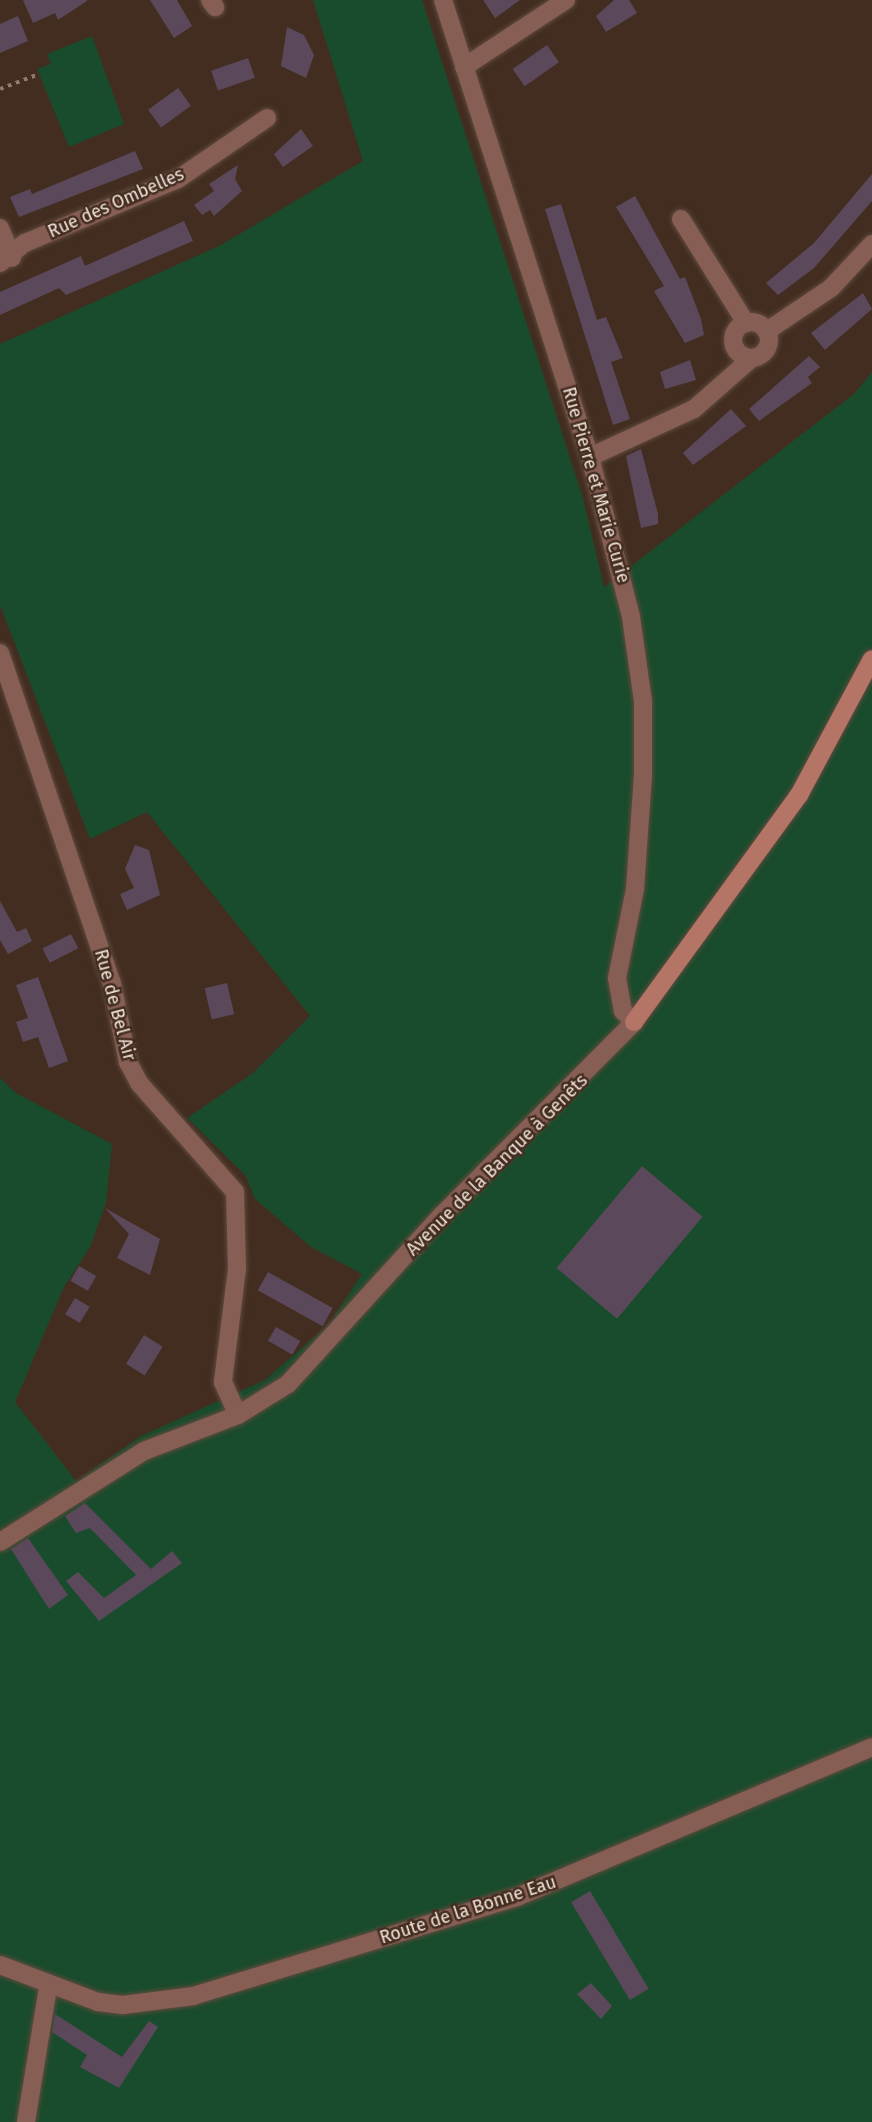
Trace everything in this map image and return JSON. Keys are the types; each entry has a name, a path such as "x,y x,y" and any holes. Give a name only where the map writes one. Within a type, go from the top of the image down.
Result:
{"main road":[{"name":"Avenue de la Banque à Genêts","path":"634,1022 792,806 872,659"}],"street":[{"name":"Rue Pierre et Marie Curie","path":"443,0 619,555 643,701 635,889 617,978 623,1012 634,1022"},
{"path":"464,67 565,0"},
{"name":"Rue des Ombelles","path":"6,260 25,243 178,179 267,118"},
{"path":"681,219 746,323 767,331"},
{"path":"0,228 6,260"},
{"path":"767,331 831,288 872,244"},
{"path":"746,323 734,334 733,345 751,359"},
{"path":"590,457 694,410 751,359 767,350 767,331"},
{"name":"Rue de Bel Air","path":"0,653 111,983 128,1062 235,1192 237,1269 223,1382 238,1415"},
{"name":"Avenue de la Banque à Genêts","path":"0,1542 163,1441 238,1415 309,1365 442,1215 634,1022"},
{"name":"Route de la Bonne Eau","path":"0,1965 48,1988 123,2006 193,1996 517,1897 872,1747"},
{"path":"26,2122 48,1988"}],"path":[{"path":"0,89 39,74"}],"green space":[{"path":"313,0 422,0 583,498 604,587 854,394 872,372 872,2122 0,2122 0,1078 16,1093 112,1144 106,1203 90,1247 64,1287 15,1402 76,1481 141,1436 265,1380 328,1325 362,1274 311,1247 255,1199 245,1175 187,1118 253,1073 310,1016 147,812 90,839 0,605 0,344 219,246 363,161"},
{"path":"92,36 124,124 69,147 37,69 51,64 47,54"}],"building":[{"path":"23,0 87,1 58,20 55,13 33,23"},
{"path":"150,0 177,0 192,26 174,38"},
{"path":"483,0 520,0 495,18"},
{"path":"614,0 629,0 637,13 606,32 596,16"},
{"path":"18,16 28,41 0,53 0,24"},
{"path":"287,27 304,35 314,55 306,78 281,66"},
{"path":"547,45 559,62 525,86 513,69"},
{"path":"248,58 255,78 218,91 211,71"},
{"path":"178,88 191,106 161,128 148,110"},
{"path":"301,129 313,146 283,167 274,154"},
{"path":"135,151 143,169 19,217 10,197 30,189 32,194"},
{"path":"238,165 235,179 242,191 214,216 210,210 202,215 194,205 214,191 209,184"},
{"path":"872,174 872,201 814,268 778,295 766,283 814,243"},
{"path":"635,196 680,279 685,277 701,319 704,335 685,343 654,291 664,286 616,207"},
{"path":"561,204 597,320 606,317 623,358 611,362 630,419 613,425 545,209"},
{"path":"184,221 193,241 66,295 59,288 0,315 0,292 81,256 85,266"},
{"path":"863,293 872,309 825,350 811,333"},
{"path":"809,356 820,367 808,377 812,383 759,421 749,409"},
{"path":"690,360 696,380 665,389 660,372"},
{"path":"731,409 746,426 693,465 683,453"},
{"path":"641,449 658,514 658,524 641,528 626,456"},
{"path":"135,845 149,850 160,895 127,910 120,894 134,888 125,869"},
{"path":"0,901 17,932 26,928 32,941 8,954 0,940"},
{"path":"71,934 78,948 50,963 42,949"},
{"path":"38,977 68,1061 49,1068 38,1037 23,1042 16,1022 28,1018 16,985"},
{"path":"227,983 234,1014 212,1019 205,988"},
{"path":"642,1166 703,1217 617,1319 557,1268"},
{"path":"105,1208 160,1239 150,1275 117,1258 129,1234"},
{"path":"79,1266 96,1276 88,1291 70,1281"},
{"path":"268,1272 333,1308 323,1326 258,1290"},
{"path":"75,1298 90,1307 80,1323 65,1314"},
{"path":"276,1327 300,1341 292,1355 268,1341"},
{"path":"144,1335 163,1347 145,1375 126,1364"},
{"path":"85,1503 151,1569 172,1551 182,1563 99,1621 66,1581 78,1572 104,1598 136,1575 90,1528 76,1533 65,1516"},
{"path":"28,1538 68,1595 49,1609 11,1549"},
{"path":"590,1891 649,1989 630,2000 571,1902"},
{"path":"591,1983 612,2006 601,2019 577,1994"},
{"path":"55,2014 122,2057 149,2021 158,2027 119,2088 80,2067 87,2055 52,2032"}]}
